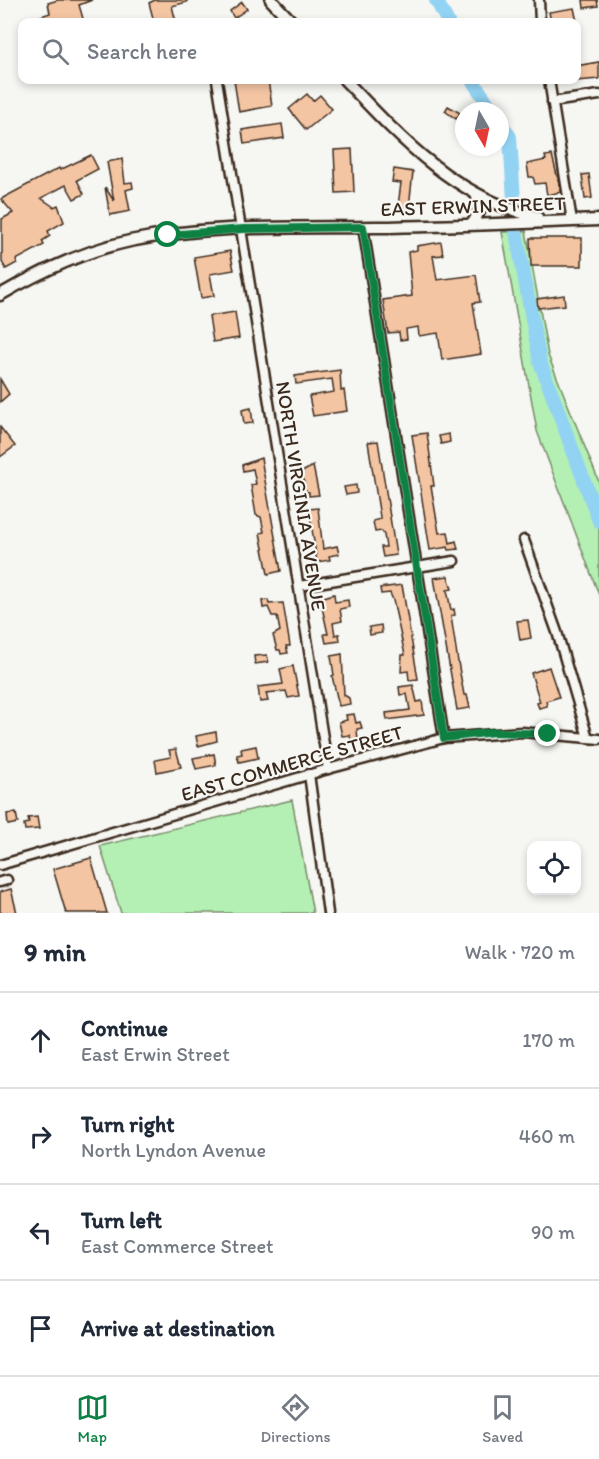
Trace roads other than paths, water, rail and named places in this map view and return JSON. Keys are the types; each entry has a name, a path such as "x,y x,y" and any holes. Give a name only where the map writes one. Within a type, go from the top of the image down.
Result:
{"main road":[{"path":"271,0 284,18"},
{"path":"349,84 426,161 476,194 522,213 555,221"},
{"path":"473,223 481,208 476,194"},
{"name":"EAST ERWIN STREET","path":"0,295 54,267 118,244 168,235 243,229 599,220"}],"street":[{"path":"539,0 540,18"},
{"name":"NORTH VIRGINIA AVENUE","path":"218,84 243,229 243,248 328,769"},
{"path":"550,84 572,221"},
{"path":"552,102 599,95"},
{"path":"363,227 444,738"},
{"path":"524,540 557,632 588,738"},
{"path":"299,586 454,561"},
{"name":"EAST COMMERCE STREET","path":"0,865 309,774 444,738 522,732 599,740"},
{"path":"309,774 328,913"}],"waterway":[{"path":"436,0 446,18"},
{"path":"475,84 487,102"},
{"path":"509,136 514,200"},
{"path":"516,232 540,362 599,521"}]}
